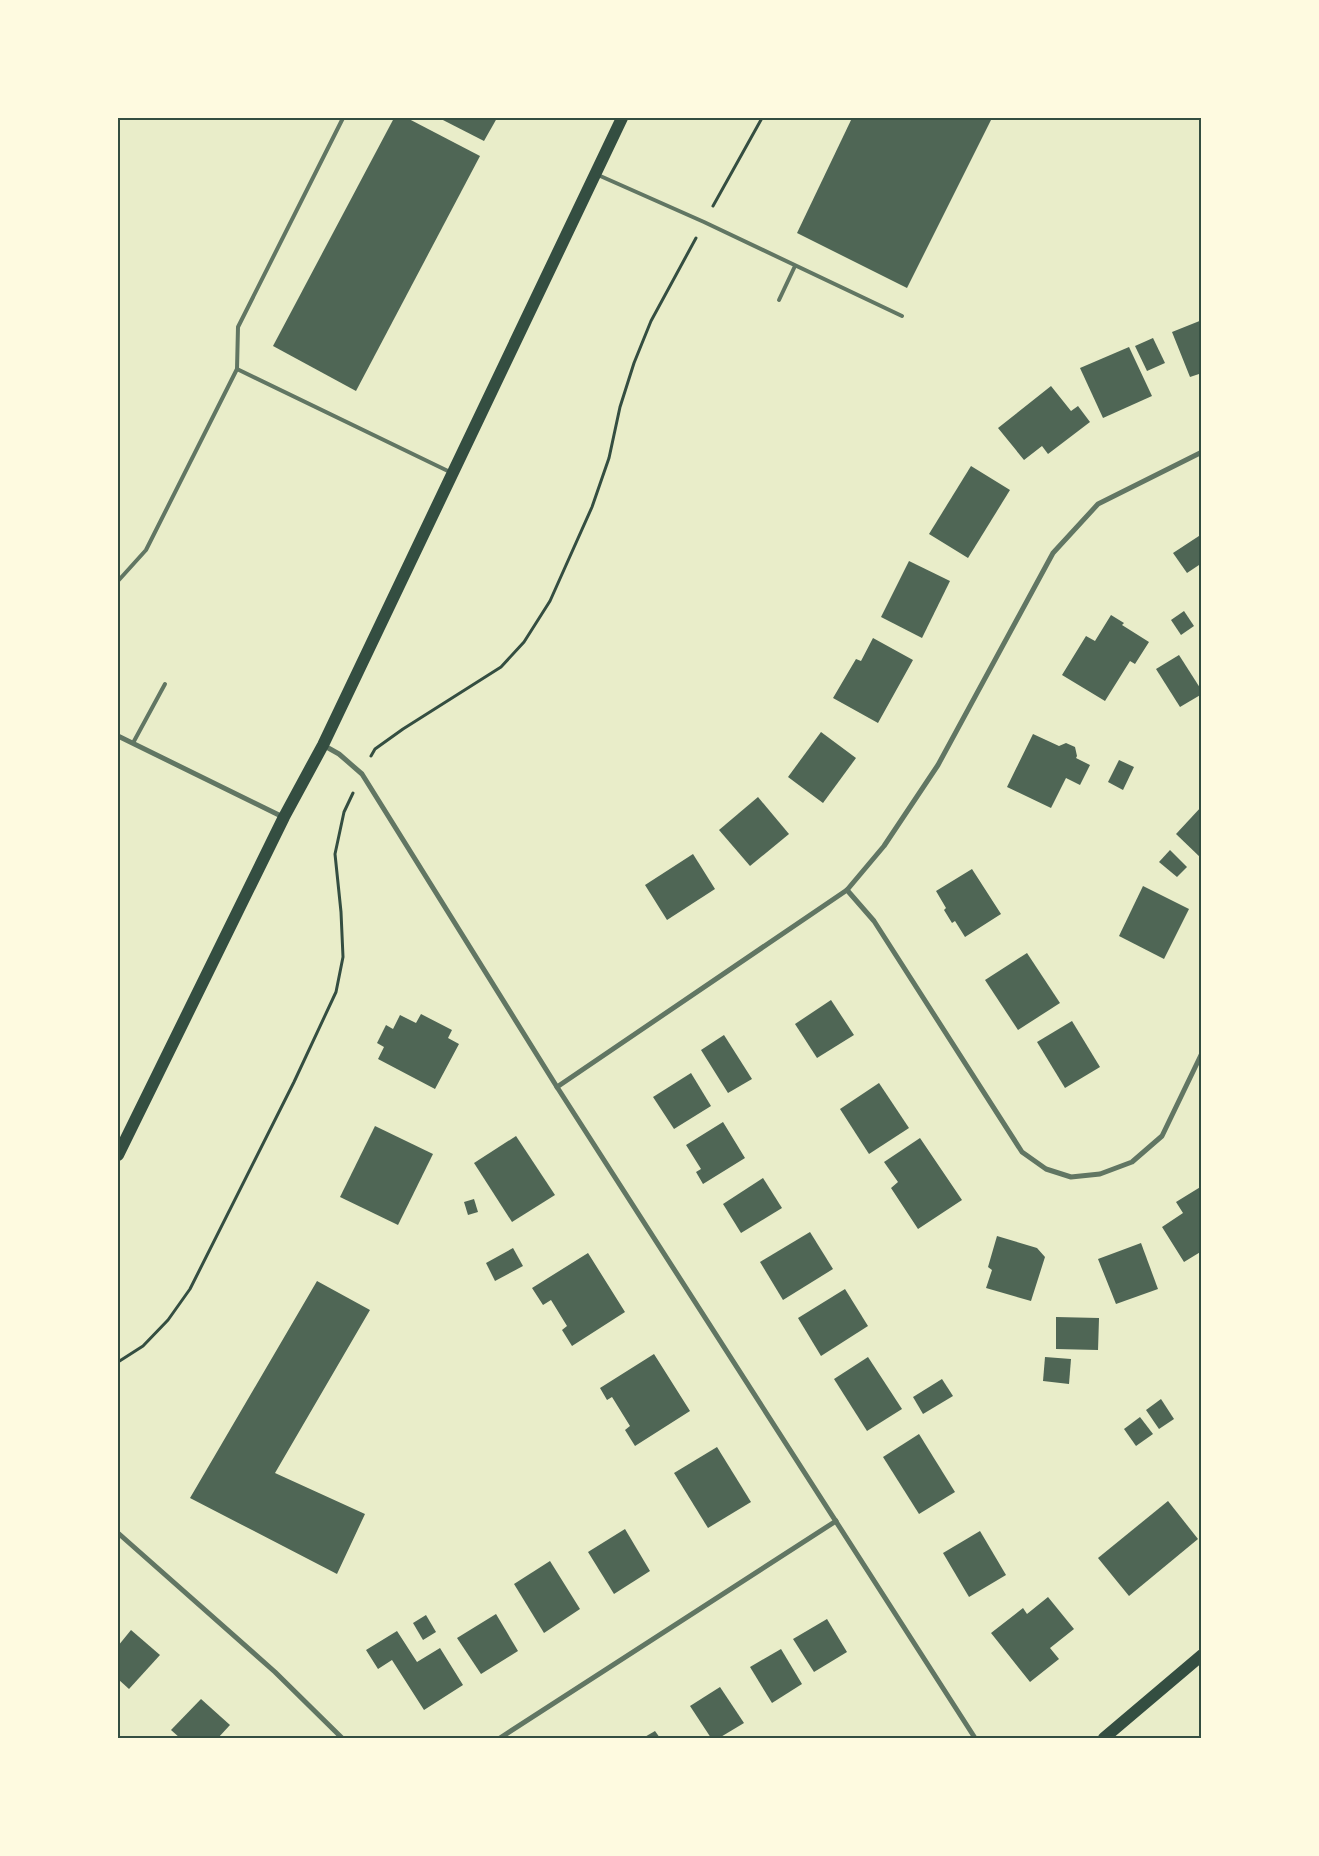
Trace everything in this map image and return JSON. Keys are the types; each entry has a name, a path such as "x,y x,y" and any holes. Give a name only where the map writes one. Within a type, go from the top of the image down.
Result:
{"main road":[{"path":"118,1155 284,817 323,744 594,173 622,118"},
{"path":"1104,1738 1202,1655"}],"street":[{"path":"557,1087 847,890 884,846 938,766 1053,553 1098,504 1202,452"},
{"path":"118,736 284,817"},
{"path":"323,744 339,754 362,774 557,1087 975,1738"},
{"path":"847,890 874,921 1022,1152 1046,1169 1071,1177 1100,1174 1132,1162 1162,1136 1202,1053"},
{"path":"500,1738 836,1521"},
{"path":"118,1533 275,1672 342,1738"}],"lane":[{"path":"118,581 146,550 237,369 238,327 343,118"},
{"path":"594,173 704,222 902,316"},
{"path":"778,300 795,266"},
{"path":"237,369 452,472"},
{"path":"134,743 165,684"}],"path":[{"path":"375,749 501,667 524,642 545,609 592,507 608,458 620,407 634,363 651,322 762,118"},
{"path":"118,1362 143,1346 168,1320 190,1288 294,1082 336,992 343,957 335,854 344,812"}],"building":[{"path":"394,118 407,118 480,156 356,391 273,346"},
{"path":"439,118 497,118 484,141"},
{"path":"852,118 992,118 907,288 797,233"},
{"path":"1202,320 1202,373 1190,377 1172,332"},
{"path":"1153,338 1165,363 1147,371 1135,346"},
{"path":"1129,347 1152,396 1103,418 1080,368"},
{"path":"1051,386 1071,411 1078,406 1090,422 1048,454 1042,446 1024,460 998,428"},
{"path":"971,466 1010,490 968,558 929,534"},
{"path":"1202,534 1202,563 1187,573 1173,553"},
{"path":"909,561 950,581 922,638 881,617"},
{"path":"1184,611 1194,626 1181,635 1171,620"},
{"path":"1111,615 1124,623 1122,625 1149,642 1135,664 1130,661 1105,701 1062,675 1086,636 1095,641"},
{"path":"873,638 913,660 878,723 833,698 856,659 861,661"},
{"path":"1179,655 1202,691 1202,694 1180,707 1156,669"},
{"path":"821,732 856,758 823,803 788,777"},
{"path":"1033,734 1059,746 1066,743 1075,747 1076,758 1090,765 1080,785 1066,778 1051,808 1007,787"},
{"path":"1119,760 1134,767 1123,790 1108,782"},
{"path":"758,797 789,834 750,866 719,830"},
{"path":"1202,806 1202,859 1176,834"},
{"path":"1170,850 1187,867 1177,877 1159,862"},
{"path":"693,854 715,889 667,920 645,885"},
{"path":"972,869 1001,914 965,937 955,921 952,923 936,891"},
{"path":"1143,886 1189,909 1164,959 1119,936"},
{"path":"1027,953 1060,1003 1018,1030 985,980"},
{"path":"831,1000 854,1035 817,1058 795,1024"},
{"path":"421,1014 452,1030 448,1038 459,1044 435,1089 378,1059 384,1047 377,1043 386,1025 393,1029 400,1015 416,1023"},
{"path":"1072,1021 1100,1067 1065,1088 1037,1042"},
{"path":"724,1035 752,1079 728,1093 701,1050"},
{"path":"691,1073 711,1106 674,1129 653,1097"},
{"path":"879,1083 909,1128 869,1154 840,1109"},
{"path":"723,1122 745,1158 703,1184 696,1172 701,1169 686,1145"},
{"path":"375,1126 433,1154 398,1225 340,1197"},
{"path":"516,1136 555,1195 512,1222 474,1163"},
{"path":"920,1138 962,1200 918,1229 891,1188 898,1182 884,1162"},
{"path":"763,1178 782,1208 741,1233 723,1204"},
{"path":"1202,1186 1202,1251 1184,1262 1162,1227 1183,1213 1176,1202"},
{"path":"474,1199 478,1212 468,1215 464,1202"},
{"path":"810,1232 833,1269 783,1300 760,1262"},
{"path":"997,1236 1037,1248 1045,1257 1031,1301 986,1288 992,1270 988,1267"},
{"path":"1141,1243 1158,1289 1116,1304 1098,1259"},
{"path":"513,1248 523,1266 495,1281 486,1263"},
{"path":"588,1253 625,1312 572,1346 562,1330 567,1326 551,1300 543,1305 532,1288"},
{"path":"317,1281 370,1310 275,1473 365,1514 337,1574 190,1498"},
{"path":"845,1289 868,1326 821,1356 798,1318"},
{"path":"1056,1317 1099,1318 1098,1350 1056,1349"},
{"path":"654,1354 690,1411 635,1446 625,1430 630,1426 612,1397 607,1400 600,1388"},
{"path":"868,1357 902,1409 867,1431 834,1379"},
{"path":"1045,1357 1071,1359 1069,1384 1043,1381"},
{"path":"942,1379 953,1396 923,1414 913,1397"},
{"path":"1161,1399 1174,1419 1159,1429 1146,1410"},
{"path":"1140,1417 1153,1434 1136,1446 1124,1429"},
{"path":"919,1434 955,1492 919,1514 883,1457"},
{"path":"717,1447 751,1502 708,1528 674,1473"},
{"path":"1168,1501 1198,1539 1129,1596 1098,1558"},
{"path":"625,1529 650,1571 614,1594 588,1552"},
{"path":"980,1531 1006,1575 969,1597 943,1553"},
{"path":"550,1561 580,1609 544,1633 514,1584"},
{"path":"1048,1597 1074,1629 1050,1648 1059,1659 1030,1682 991,1633 1023,1608 1027,1614"},
{"path":"496,1614 518,1651 481,1674 457,1638"},
{"path":"426,1615 436,1632 423,1640 413,1623"},
{"path":"827,1619 847,1652 814,1672 793,1639"},
{"path":"131,1630 160,1655 129,1689 118,1679 118,1646"},
{"path":"397,1631 417,1662 440,1648 463,1685 424,1710 392,1660 378,1669 366,1650"},
{"path":"781,1649 802,1684 772,1703 750,1667"},
{"path":"720,1687 744,1723 719,1738 711,1738 690,1706"},
{"path":"201,1699 230,1725 218,1738 180,1738 171,1730"},
{"path":"655,1731 660,1738 643,1738"}]}
